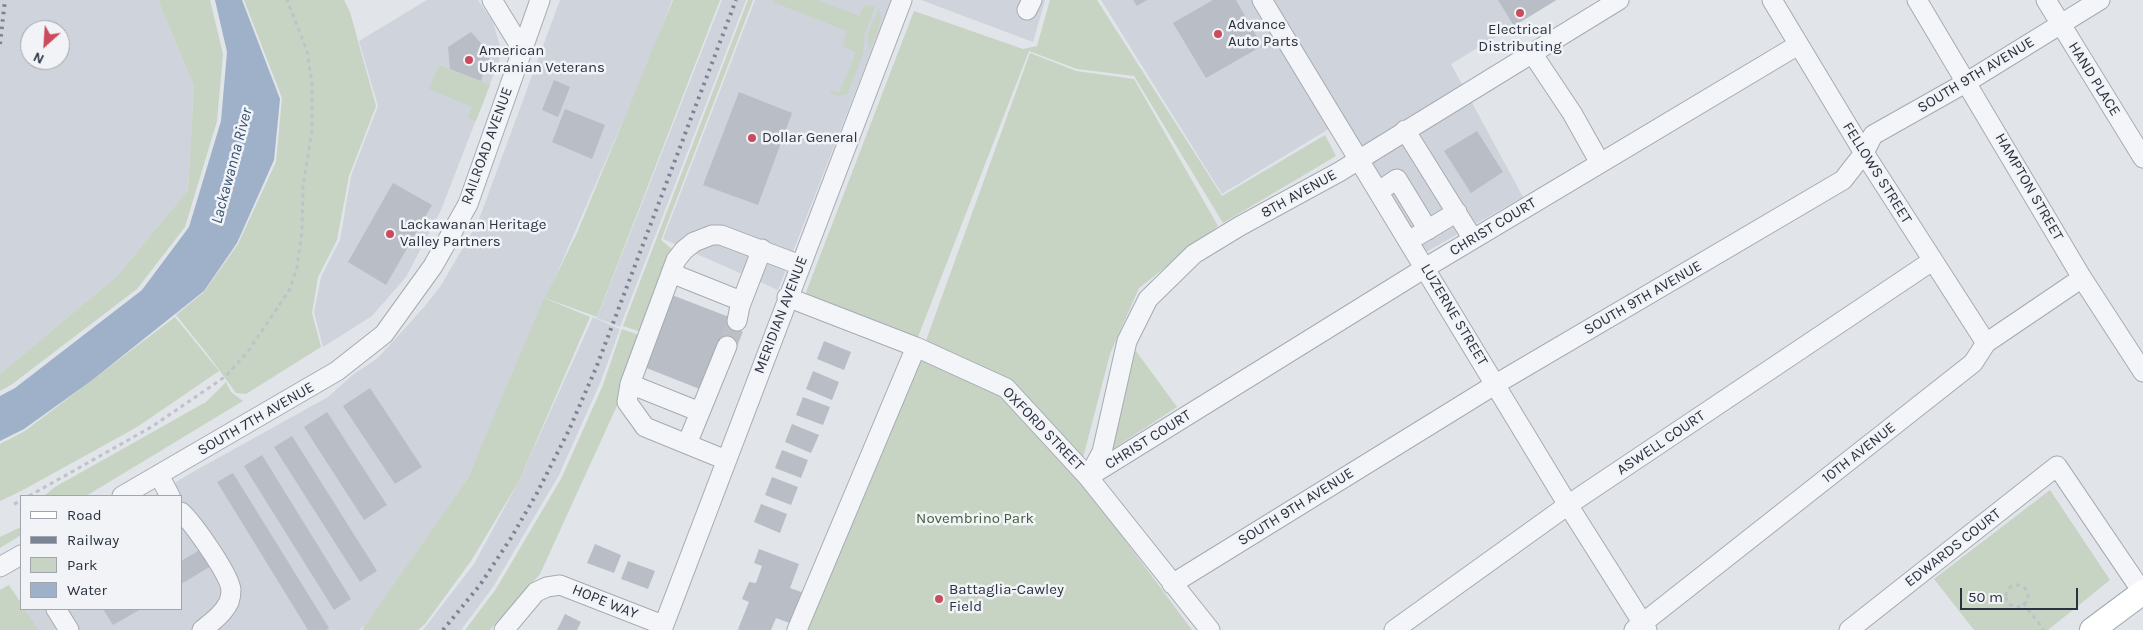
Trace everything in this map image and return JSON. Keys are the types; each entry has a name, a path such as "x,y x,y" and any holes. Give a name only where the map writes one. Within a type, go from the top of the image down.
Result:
{"main road":[{"path":"2092,630 2143,593"}],"street":[{"path":"492,0 522,49"},
{"name":"RAILROAD AVENUE","path":"384,334 433,266 468,204 540,0"},
{"name":"MERIDIAN AVENUE","path":"662,628 902,0"},
{"name":"LUZERNE STREET","path":"1262,0 1642,628"},
{"name":"8TH AVENUE","path":"1088,477 1102,452 1127,340 1148,299 1194,254 1240,226 1339,172 1618,0"},
{"name":"FELLOWS STREET","path":"1772,0 1932,262 1986,343"},
{"name":"HAMPTON STREET","path":"1917,0 2082,278 2143,372"},
{"name":"HAND PLACE","path":"2046,0 2143,158"},
{"name":"SOUTH 9TH AVENUE","path":"1172,584 1496,384 1843,180 1864,153 1873,135 1967,82 2100,0"},
{"name":"CHRIST COURT","path":"1088,477 1425,268 1798,44"},
{"path":"1532,52 1572,113 1600,163"},
{"path":"1405,130 1474,239"},
{"path":"1378,191 1424,160"},
{"path":"1397,179 1428,230"},
{"path":"1409,242 1457,212"},
{"path":"726,460 645,427 628,402 630,384 671,273 676,260 684,250 694,242 712,235 722,235 800,265"},
{"path":"738,321 742,301 762,249"},
{"name":"ASWELL COURT","path":"1394,630 1568,505 1932,262"},
{"path":"671,273 742,301"},
{"name":"10TH AVENUE","path":"1642,628 1973,363 1986,343 2082,278"},
{"name":"OXFORD STREET","path":"788,298 916,347 1006,388 1088,477 1210,630"},
{"name":"SOUTH 7TH AVENUE","path":"124,495 337,371 384,334"},
{"path":"686,444 727,346"},
{"path":"797,630 916,347"},
{"path":"630,384 700,412"},
{"name":"EDWARDS COURT","path":"1849,630 2057,466 2143,593"},
{"path":"159,475 169,495"},
{"path":"182,513 193,524 226,576 231,590 229,601 222,612 202,630"},
{"path":"0,568 20,556"},
{"name":"HOPE WAY","path":"504,630 536,592 547,587 560,585 662,628"},
{"path":"57,610 69,630"}],"path":[{"path":"31,495 153,426 226,376 249,350 290,289 298,267 302,232 303,186 312,130 312,83 307,51 287,0"},
{"path":"14,504 20,501"},
{"path":"2015,585 2022,585 2029,592 2028,600 2023,603 2018,607 2011,606 2006,599 2008,592 2015,585"},
{"path":"2023,603 2044,630"}],"shaded area":[{"path":"0,0 158,0 194,86 188,190 117,276 0,374"},
{"path":"427,0 478,0 493,22 502,53 441,210 406,277 372,316 323,347 314,312 321,277 340,240 351,176 378,106 359,41"},
{"path":"560,0 672,0 649,61 468,478 366,625 359,630 39,630 26,610 182,610 182,495 156,495 191,473 328,397 354,374 378,358 440,287 478,222"},
{"path":"722,0 746,0 620,327 597,318"},
{"path":"755,0 891,0 778,290 663,239"},
{"path":"921,0 1045,0 1033,42"},
{"path":"1101,0 1557,0 1451,64 1523,197 1426,252 1345,119 1222,194"},
{"path":"593,317 620,329 600,383 559,475 493,587 461,630 423,630 474,564 519,481"}],"green space":[{"path":"158,0 210,0 223,54 217,121 185,227 137,289 11,385 0,391 0,374 117,276 188,190 194,86"},
{"path":"244,0 344,0 350,12 376,106 349,176 337,240 318,277 312,313 321,347 246,394 236,393 176,315 204,292 238,244 276,162 282,98"},
{"path":"673,0 720,0 597,317 545,298 577,233"},
{"path":"748,0 753,0 661,240 672,249 663,304 650,335 623,326"},
{"path":"774,0 817,0 859,16 865,5 875,7 865,33 863,54 847,94 838,96 830,93 831,91 839,93 856,52 845,47 843,44 847,31 773,2"},
{"path":"1050,0 1097,0 1222,196 1325,135 1336,156 1223,223 1134,76 1077,69 1029,51 918,337 805,295 914,11 1023,49 1037,46"},
{"path":"879,8 880,24 869,51 868,34"},
{"name":"Novembrino Park","path":"1030,53 1076,71 1134,79 1218,226 1139,288 1110,354 1078,477 1192,630 807,630 919,360"},
{"path":"439,65 490,85 476,121 468,118 472,107 429,89"},
{"path":"544,298 590,317 519,481 471,561 425,624 418,630 362,630 468,478"},
{"path":"175,317 219,371 137,427 0,501 0,444 25,431"},
{"path":"622,329 648,338 540,574 490,630 465,630 496,589 562,477 603,385"},
{"path":"1136,351 1177,407 1108,452 1133,353"},
{"path":"226,382 231,392 243,401 88,495 45,495 55,487 206,402"},
{"path":"2050,490 2110,580 2048,630 1974,630 1934,579"},
{"path":"20,527 20,536 0,548 0,537"},
{"path":"9,585 20,602 20,610 26,610 39,630 0,630 0,590"}],"water":[{"name":"Lackawanna River","path":"215,0 242,0 280,99 274,160 237,243 204,291 91,381 24,429 0,441 0,396 15,388 142,290 189,227 221,121 227,52"}],"building":[{"path":"1133,0 1147,0 1137,6"},
{"name":"Advance Auto Parts","path":"1213,0 1236,0 1262,46 1206,78 1173,23"},
{"name":"Electrical Distributing","path":"1498,0 1556,0 1514,26"},
{"name":"American Ukranian Veterans","path":"471,32 491,54 487,66 493,68 490,75 484,72 481,81 450,69 448,47"},
{"path":"554,80 570,87 558,117 542,110"},
{"name":"Dollar General","path":"739,92 792,113 758,205 703,185"},
{"path":"565,109 605,125 592,159 552,142"},
{"path":"1477,131 1503,172 1471,193 1444,151"},
{"name":"Lackawanan Heritage Valley Partners","path":"393,183 432,205 386,285 348,262"},
{"path":"672,295 729,317 727,321 743,327 736,347 702,390 644,367"},
{"path":"824,341 851,352 844,370 817,359"},
{"path":"813,371 839,382 832,400 806,389"},
{"path":"370,388 422,467 395,484 343,406"},
{"path":"803,397 830,407 823,425 796,415"},
{"path":"327,412 387,505 364,520 304,427"},
{"path":"792,424 819,435 811,453 785,442"},
{"path":"292,436 377,571 360,582 274,447"},
{"path":"782,450 808,460 801,478 775,468"},
{"path":"262,455 351,599 334,610 244,466"},
{"path":"233,473 329,628 326,630 308,630 217,482"},
{"path":"772,477 798,487 791,505 765,495"},
{"path":"761,504 787,514 780,533 754,522"},
{"path":"595,544 621,555 614,573 587,563"},
{"path":"203,548 213,565 182,583 182,560"},
{"path":"759,549 799,564 790,588 804,593 792,624 776,618 771,630 740,630 738,629 749,602 742,599 749,582 756,583 762,566 754,563"},
{"path":"628,561 655,571 648,589 621,579"},
{"path":"104,610 139,610 113,625"},
{"path":"565,614 581,622 577,630 557,630"}],"tunnel":[{"path":"727,346 737,321"}],"railway":[{"path":"0,44 5,0"},
{"path":"443,630 480,585 511,538 537,493 569,430 596,368 736,0"}],"place":[{"name":"Electrical Distributing","path":"1520,13"},
{"name":"Advance Auto Parts","path":"1218,34"},
{"name":"American Ukranian Veterans","path":"469,60"},
{"name":"Dollar General","path":"752,138"},
{"name":"Lackawanan Heritage Valley Partners","path":"390,234"},
{"name":"Battaglia-Cawley Field","path":"939,599"}]}
